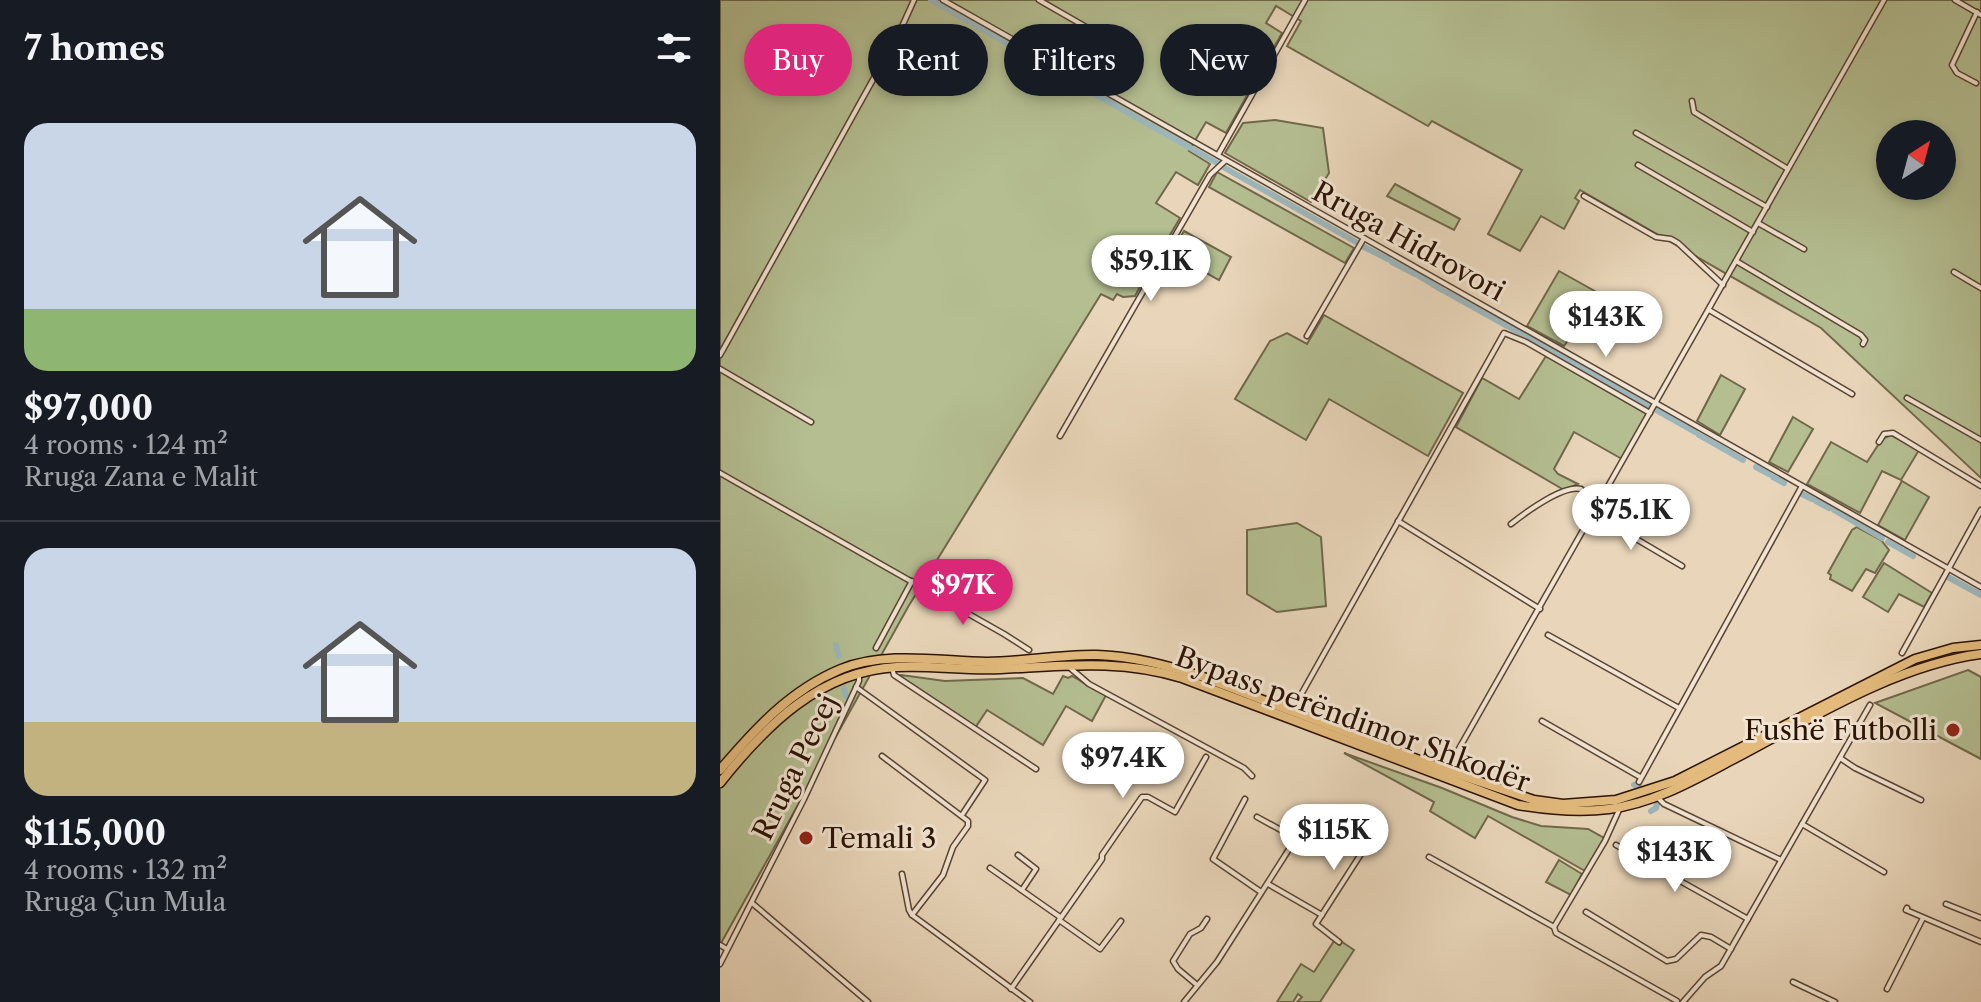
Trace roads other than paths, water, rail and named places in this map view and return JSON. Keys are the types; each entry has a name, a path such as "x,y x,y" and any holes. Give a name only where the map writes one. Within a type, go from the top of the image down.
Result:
{"highway":[{"name":"Bypass perëndimor Shkodër","path":"720,770 794,694 844,668 871,661 900,659 997,662 1095,655 1129,658 1198,675 1504,792 1563,804 1598,802 1633,796 1675,781 1915,659 1953,648 1981,645"},
{"name":"Bypass perëndimor Shkodër","path":"720,783 783,715 822,687 859,673 892,667 995,670 1104,664 1136,667 1182,678 1518,805 1556,811 1589,811 1657,797 1893,677 1957,657 1981,654"}],"street":[{"path":"720,355 900,31 914,0"},
{"name":"Rruga Hidrovori","path":"943,0 1004,34"},
{"path":"1039,0 1081,24"},
{"path":"1218,155 1305,0"},
{"path":"1452,761 1884,0"},
{"path":"1955,0 1979,14 1952,65 1957,73 1976,83"},
{"name":"Rruga Hidrovori","path":"1114,96 1981,587"},
{"path":"1692,101 1694,112 1788,169"},
{"path":"1636,133 1767,207"},
{"path":"1060,436 1210,175 1225,160"},
{"path":"1638,165 1753,232"},
{"path":"1584,196 1656,237 1678,243 1723,285"},
{"path":"1758,223 1804,249"},
{"path":"1307,336 1364,238"},
{"path":"1736,261 1861,335 1865,340 1863,344"},
{"path":"1954,272 1981,288"},
{"path":"1709,310 1852,394"},
{"path":"1298,700 1504,333 1526,342 1650,413"},
{"path":"720,369 811,422"},
{"path":"1907,398 1981,440"},
{"path":"1879,442 1884,434 1893,433 1981,486"},
{"path":"720,473 1029,650"},
{"path":"1542,721 1640,780 1802,486"},
{"path":"1511,524 1535,507 1571,489 1581,489 1598,507"},
{"path":"1902,653 1981,510"},
{"path":"1594,514 1682,566"},
{"path":"1398,521 1540,609"},
{"path":"876,648 912,581"},
{"path":"1548,635 1679,708"},
{"path":"1068,665 1071,671 1089,684 1230,760 1252,776"},
{"path":"892,667 894,675 1036,769"},
{"name":"Rruga Pecej","path":"720,964 856,687 859,673"},
{"path":"856,687 985,780 962,815"},
{"path":"1429,857 1554,927 1556,933 1676,1002 1683,1002 1705,977 1721,966 1870,705"},
{"path":"882,756 962,815 968,826 953,847 941,879 912,915"},
{"path":"1011,989 1142,797 1148,797 1175,812 1206,757"},
{"path":"1840,758 1921,800"},
{"path":"1657,797 1664,804 1781,860"},
{"path":"1245,799 1213,859 1261,892"},
{"path":"1554,927 1605,841 1619,807"},
{"path":"1184,1002 1217,962 1293,843 1293,838 1257,817"},
{"path":"1802,824 1884,872"},
{"path":"1339,942 1316,924 1368,843"},
{"path":"1616,845 1748,919"},
{"path":"1018,855 1036,869 1022,890"},
{"path":"990,868 1100,949 1121,921"},
{"path":"902,874 912,915 1030,1002"},
{"path":"1268,884 1322,915"},
{"path":"752,903 868,1002"},
{"path":"1946,904 1981,918"},
{"path":"1907,908 1923,918 1981,942"},
{"path":"1586,912 1667,961 1676,959 1701,935 1711,937 1731,949"},
{"path":"1887,989 1923,918"},
{"path":"1197,985 1173,961 1190,934 1201,928 1207,919"},
{"path":"720,945 727,949"},
{"path":"1793,982 1835,1002"}],"waterway":[{"path":"931,0 1004,41"},
{"path":"1102,98 1219,164"},
{"path":"1223,167 1356,242"},
{"path":"1362,246 1388,259"},
{"path":"1392,262 1415,274"},
{"path":"1419,276 1442,290"},
{"path":"1446,292 1507,326"},
{"path":"1509,327 1652,407"},
{"path":"1656,410 1695,432"},
{"path":"1699,435 1743,460"},
{"path":"1756,467 1769,474"},
{"path":"1773,477 1784,483"},
{"path":"1802,494 1812,499"},
{"path":"1816,501 1829,508"},
{"path":"1834,510 1882,538"},
{"path":"1888,542 1913,556"},
{"path":"1946,576 1981,595"},
{"path":"836,645 839,656"},
{"path":"844,689 846,696"},
{"path":"1634,785 1639,784"},
{"path":"1651,811 1657,804"}],"place":[{"name":"Fushë Futbolli","path":"1953,730"},
{"name":"Temali 3","path":"806,838"}]}
